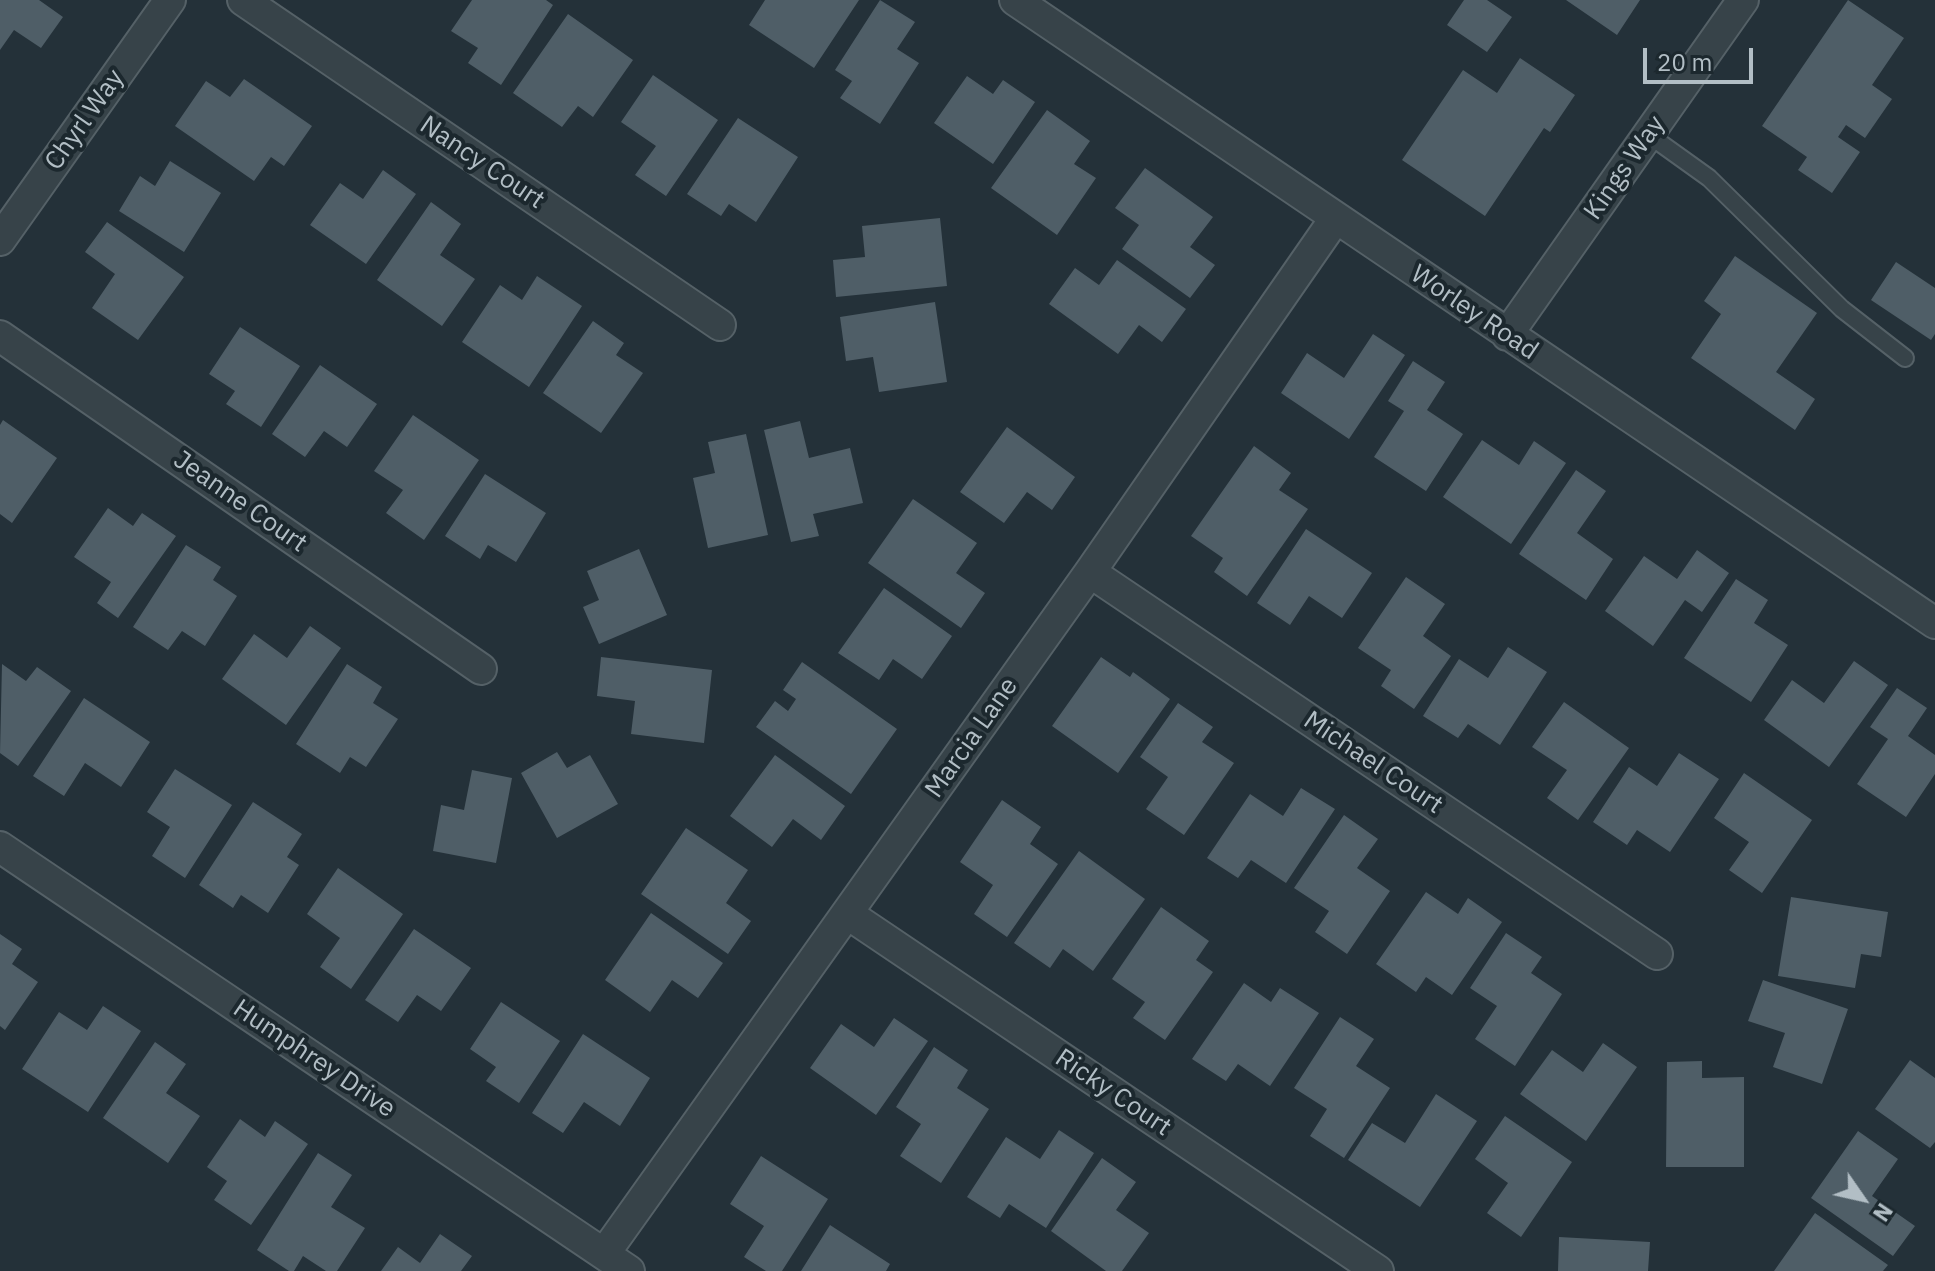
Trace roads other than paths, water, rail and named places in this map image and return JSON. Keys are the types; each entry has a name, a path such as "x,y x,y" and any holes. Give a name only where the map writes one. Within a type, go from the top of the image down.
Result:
{"street":[{"name":"Chyrl Way","path":"0,240 170,0"},
{"name":"Nancy Court","path":"243,0 720,325"},
{"name":"Worley Road","path":"1015,0 1935,623"},
{"name":"Kings Way","path":"1507,335 1743,0"},
{"name":"Marcia Lane","path":"617,1263 848,914 1335,219"},
{"name":"Jeanne Court","path":"0,336 481,669"},
{"name":"Michael Court","path":"1090,572 1657,954"},
{"name":"Humphrey Drive","path":"0,847 617,1263"},
{"name":"Ricky Court","path":"848,914 1378,1271"}],"lane":[{"path":"1649,135 1709,178 1842,309 1905,358"}]}
